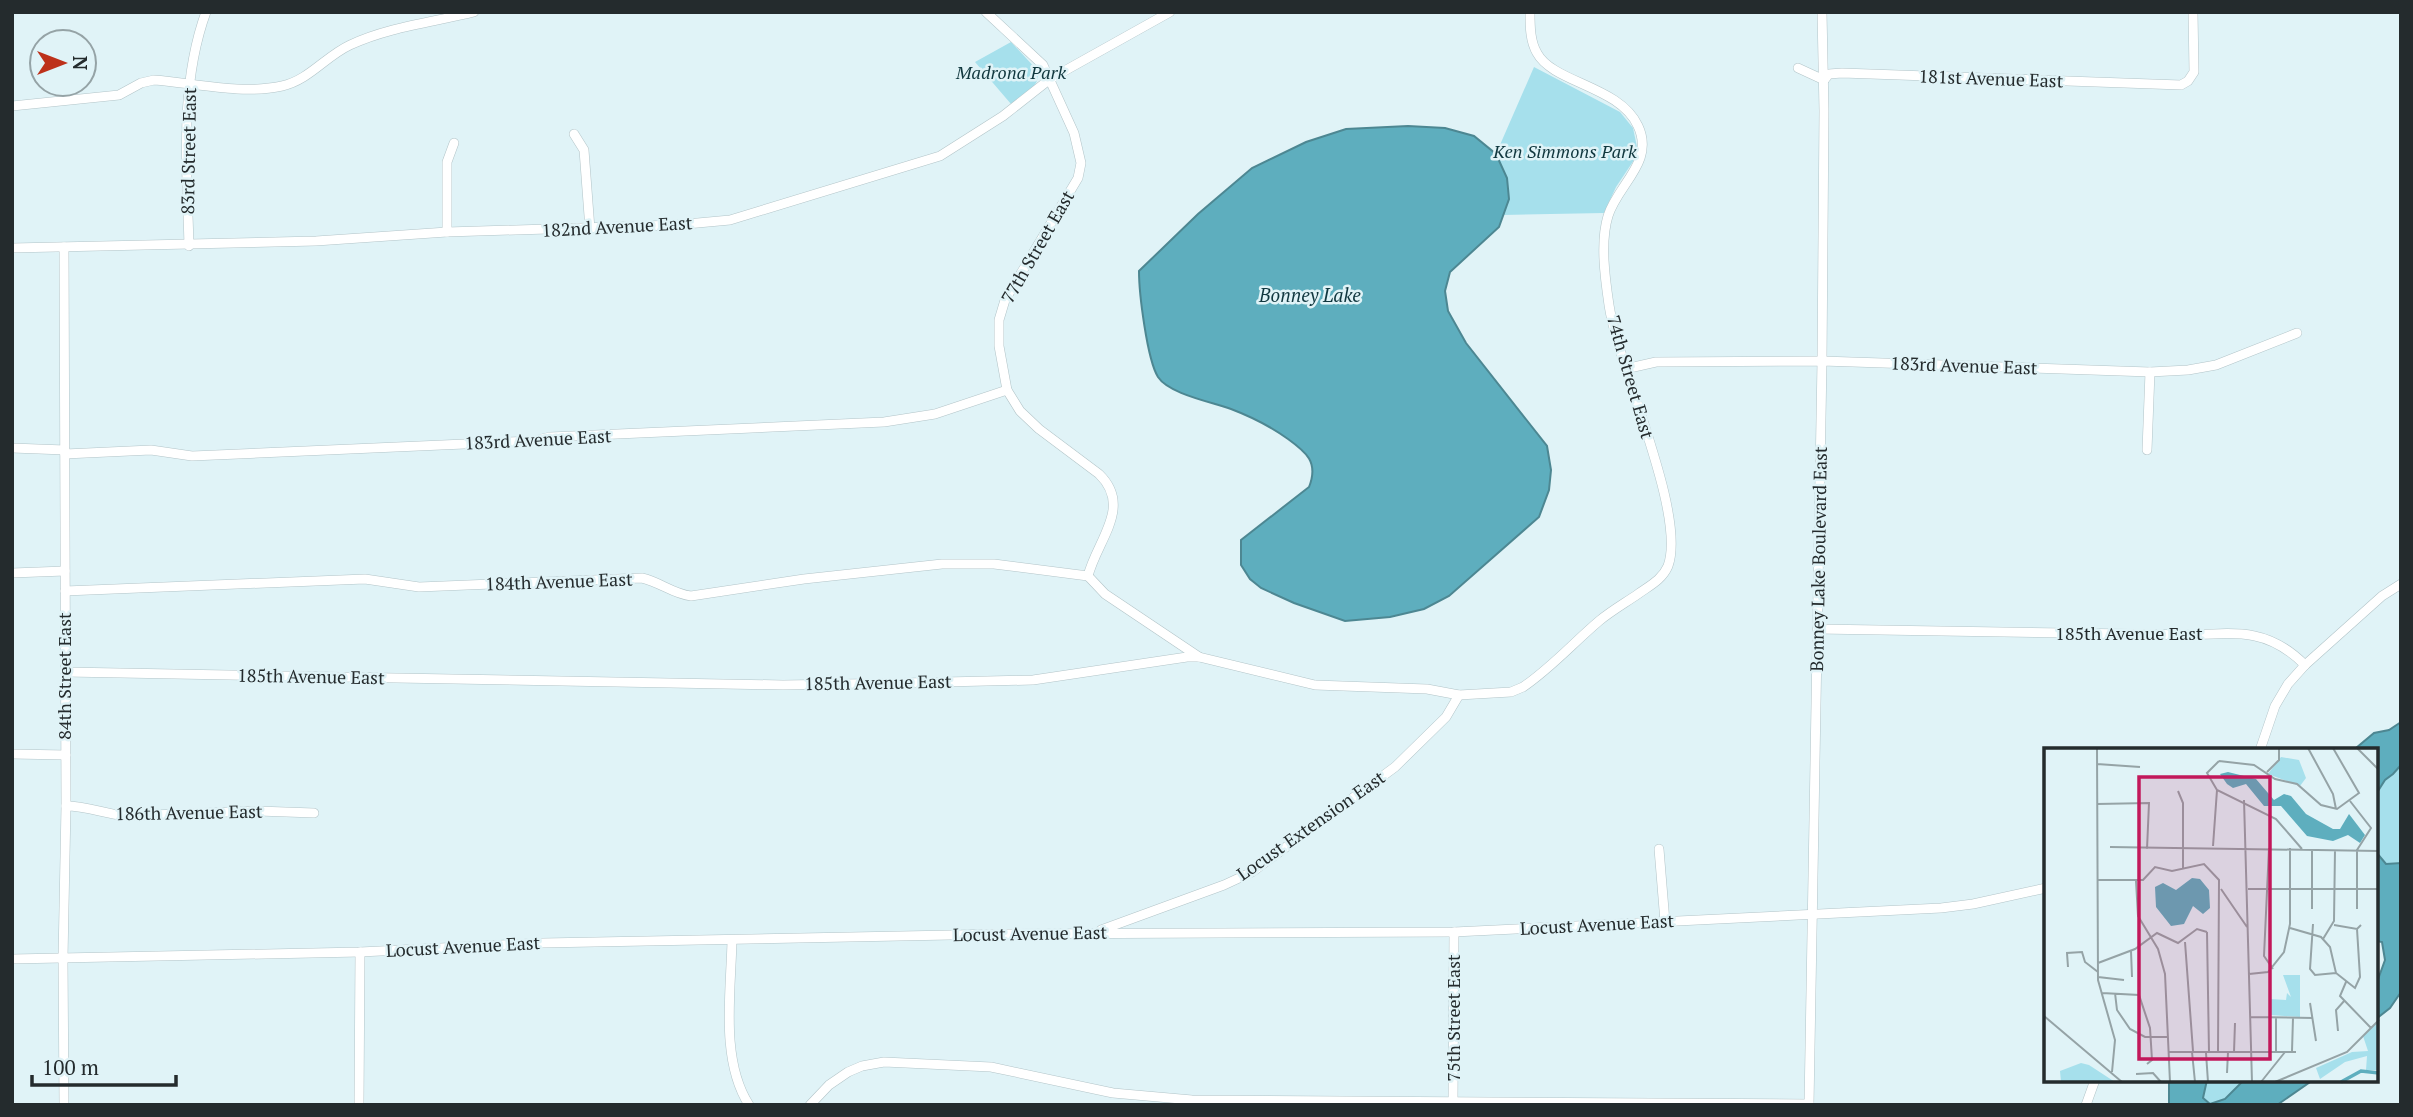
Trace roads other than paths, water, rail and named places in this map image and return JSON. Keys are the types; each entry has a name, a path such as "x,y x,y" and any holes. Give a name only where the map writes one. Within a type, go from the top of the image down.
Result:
{"street":[{"name":"83rd Street East","path":"189,246 189,83 193,57 206,12"},
{"path":"12,106 119,95 141,83 154,80 257,89 286,85 306,76 348,46 368,38 474,12"},
{"name":"77th Street East","path":"986,12 1043,65 1074,133 1080,156 1081,169 1072,190 1036,247 1001,311 998,329 1006,390 1029,420 1099,474 1111,487 1114,499 1112,519 1092,561 1088,576"},
{"name":"182nd Avenue East","path":"12,248 189,246 447,232 676,225 730,220 940,156 1003,116 1050,79 1170,12"},
{"name":"74th Street East","path":"1530,12 1532,41 1541,59 1552,68 1616,101 1632,115 1642,135 1642,158 1616,198 1606,230 1609,304 1615,338 1661,482 1671,531 1672,549 1668,565 1664,573 1648,586"},
{"name":"Bonney Lake Boulevard East","path":"1809,1104 1822,360 1822,12"},
{"name":"181st Avenue East","path":"1824,80 1829,75 1842,73 2180,85 2188,81 2194,72 2193,12"},
{"path":"1798,68 1824,80"},
{"path":"574,134 584,150 590,229"},
{"path":"447,232 446,162 454,143"},
{"name":"84th Street East","path":"64,247 64,1105"},
{"name":"183rd Avenue East","path":"1625,369 1656,362 1822,360 2150,372 2188,370 2216,365 2297,333"},
{"path":"2147,450 2150,372"},
{"name":"183rd Avenue East","path":"12,448 65,452 152,450 192,456 884,422 936,414 1006,390"},
{"name":"184th Avenue East","path":"65,591 365,579 419,587 642,578 659,583 676,593 691,596 804,579 942,564 994,564 1088,576"},
{"path":"12,573 65,571"},
{"path":"1088,576 1105,594 1199,657"},
{"path":"2261,748 2275,706 2288,684 2305,665 2382,596 2401,584"},
{"name":"185th Avenue East","path":"66,672 783,685 1033,680 1169,659 1199,657 1315,685 1427,689 1459,695 1511,692 1523,687 1601,619 1648,586"},
{"name":"185th Avenue East","path":"1818,629 2194,635 2240,633 2268,639 2281,645 2305,665"},
{"name":"Locust Extension East","path":"1095,932 1224,885 1252,872 1395,768 1446,717 1459,695"},
{"path":"12,754 65,755"},
{"name":"186th Avenue East","path":"66,806 83,806 107,814 126,816 258,811 314,813"},
{"path":"1659,849 1665,922"},
{"name":"Locust Avenue East","path":"12,959 360,952 535,943 1095,932 1454,932 1959,906 2044,888"},
{"name":"75th Street East","path":"1453,1103 1454,932"},
{"path":"732,940 732,1061 737,1081 749,1105"},
{"path":"359,1105 360,952"},
{"path":"810,1105 829,1085 848,1072 884,1062 991,1067 1113,1093 1165,1099 1809,1104"},
{"path":"2086,1105 2094,1082"}],"water":[{"name":"Bonney Lake","path":"1408,126 1445,128 1474,136 1496,154 1507,178 1509,199 1499,227 1450,272 1445,291 1448,311 1466,343 1547,446 1551,470 1549,490 1539,517 1449,596 1424,609 1390,617 1345,621 1261,588 1250,579 1241,565 1241,540 1309,487 1312,471 1309,458 1300,448 1268,426 1231,409 1181,393 1158,377 1147,341 1139,271 1198,214 1252,168 1306,142 1346,129"},
{"path":"2401,722 2401,765 2378,791 2378,748 2356,748 2374,733 2389,730"},
{"path":"2378,854 2386,864 2401,863 2401,992 2390,1008 2378,1017 2378,979 2385,960 2382,942 2378,941"},
{"path":"2169,1082 2207,1082 2203,1098 2210,1104 2225,1099 2242,1082 2310,1082 2277,1105 2169,1105"}],"park label":[{"name":"Madrona Park","path":"1011,73"},
{"name":"Ken Simmons Park","path":"1565,152"}]}
